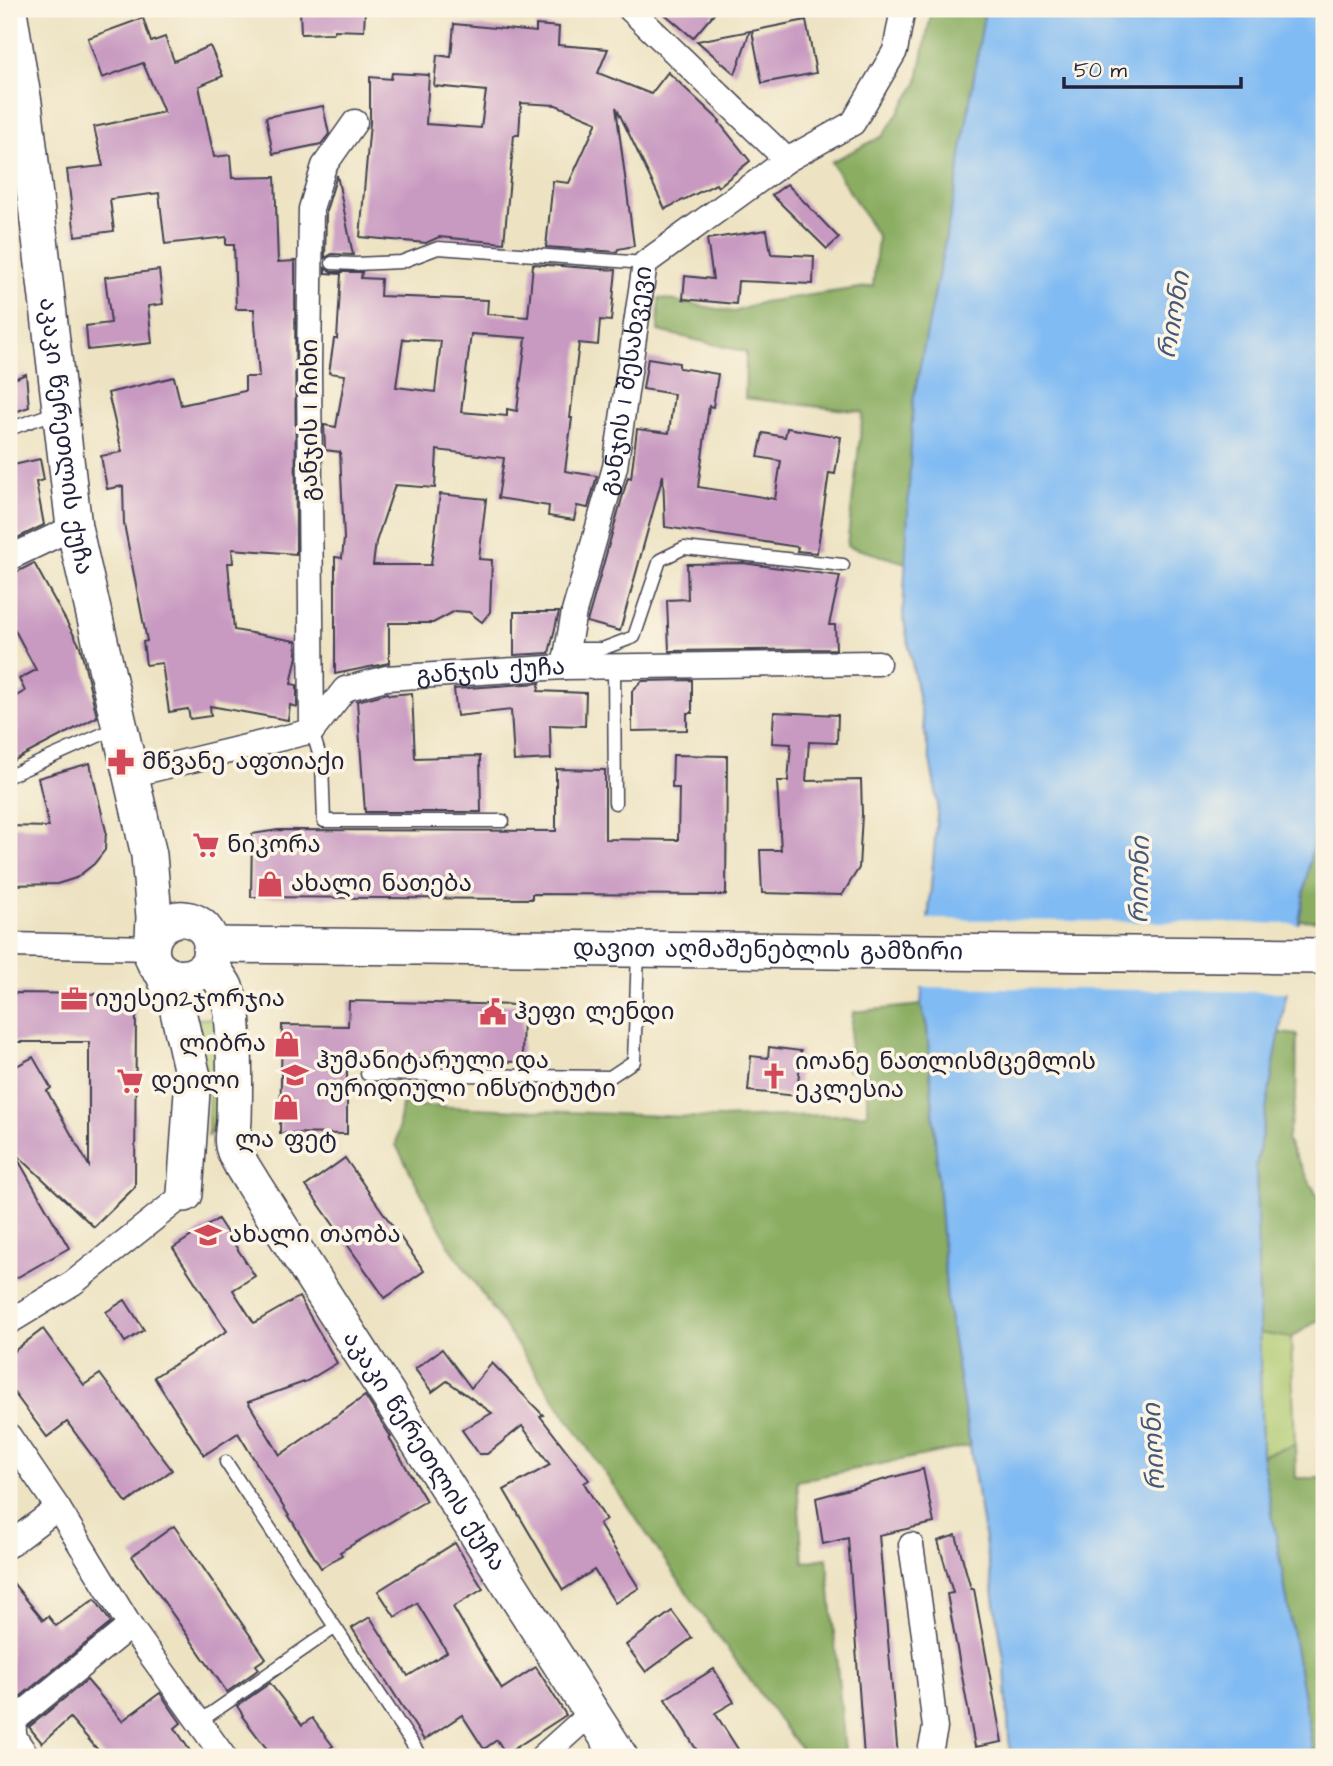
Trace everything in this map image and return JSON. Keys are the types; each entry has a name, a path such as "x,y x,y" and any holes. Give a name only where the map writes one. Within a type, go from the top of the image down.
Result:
{"main road":[{"name":"აკაკი წერეთლის ქუჩა","path":"9,11 24,103 75,527 149,855 156,953 177,1007 193,1077 185,1194"},
{"name":"აკაკი წერეთლის ქუჩა","path":"149,855 205,942 231,1007 234,1120 232,1145 279,1226 620,1757"},
{"path":"175,919 205,942 200,972 185,978 169,975 156,953 158,930 175,919"},
{"name":"დავით აღმაშენებლის გამზირი","path":"205,942 1324,956"},
{"path":"185,1194 232,1145"}],"street":[{"path":"629,9 787,160"},
{"name":"განჯის I შესახვევი","path":"565,658 574,612 615,467 645,263 787,160 853,123 895,51 903,9"},
{"name":"განჯის I ჩიხი","path":"312,731 309,370 311,209 324,166 355,122"},
{"path":"9,558 75,527"},
{"name":"განჯის ქუჩა","path":"312,731 345,689 386,678 565,658 614,666 878,663"},
{"path":"130,775 312,731"},
{"path":"9,945 156,953"},
{"path":"9,1322 73,1283 185,1194"},
{"path":"9,1436 58,1508 130,1626 224,1757"},
{"path":"9,1545 58,1508"},
{"path":"911,1545 935,1728 929,1757"},
{"path":"29,1757 12,1734 17,1718 130,1626"},
{"path":"542,1757 592,1712"}],"lane":[{"path":"332,262 401,262 438,248 645,263"},
{"path":"9,429 60,410"},
{"path":"565,658 602,649 634,637 660,559 684,548 843,565"},
{"path":"614,666 615,803"},
{"path":"9,776 120,726"},
{"path":"312,731 322,763 324,821 503,821"},
{"path":"367,1074 610,1077 634,1061 638,949"},
{"path":"226,1462 421,1757"},
{"path":"198,1722 334,1628"}],"green space":[{"path":"932,9 985,9 957,181 913,402 906,563 847,546 863,412 745,398 746,352 658,331 659,298 734,312 763,302 873,286 878,237 831,162 883,136 917,84"},
{"path":"1324,779 1324,921 1299,920"},
{"path":"921,1005 927,1027 947,1303 970,1446 797,1481 803,1562 827,1558 845,1751 831,1757 806,1757 694,1603 450,1247 396,1145 402,1105 712,1118 867,1114 867,1073 847,1070 853,1012"},
{"path":"217,1018 220,1094 218,1109 208,1137 209,1087 195,1019"},
{"path":"1278,1033 1297,1035 1296,1096 1287,1141 1324,1208 1324,1316 1291,1338 1259,1333 1256,1167"},
{"path":"1259,1333 1291,1338 1295,1445 1262,1455"},
{"path":"1295,1445 1296,1478 1324,1478 1324,1757 1314,1757 1262,1455"}],"water":[{"name":"რიონი","path":"985,9 1324,9 1324,779 1256,1167 1262,1455 1314,1757 1010,1757 1005,1666 947,1303 927,1027 921,1005 938,803 903,615 913,402 957,181"}],"pier":[{"path":"924,919 1301,924 1289,992 918,987"}],"building":[{"path":"300,9 365,9 364,31 334,30 334,33 301,34"},
{"path":"659,9 718,9 693,38"},
{"path":"143,18 151,42 165,37 174,61 210,46 223,76 199,86 214,157 230,155 232,178 275,177 278,262 295,261 296,554 232,549 233,563 228,563 234,630 296,641 297,656 291,684 297,685 297,707 290,705 288,720 210,706 211,716 190,719 188,709 169,712 162,663 146,665 143,642 147,641 124,524 123,486 107,489 101,456 122,452 108,393 174,377 181,405 245,391 245,377 259,377 254,309 236,309 234,245 226,245 226,237 165,244 159,193 110,199 114,231 75,236 67,170 103,166 94,127 164,112 143,63 102,78 88,38"},
{"path":"806,20 816,73 762,83 752,31"},
{"path":"454,24 536,32 536,25 559,27 558,45 608,49 598,73 651,94 668,72 720,121 750,161 718,187 716,184 665,209 616,107 634,246 618,249 617,252 546,247 553,181 569,183 597,122 556,105 521,103 519,135 514,135 504,243 439,237 426,243 360,237 370,123 370,77 391,79 392,73 429,75 426,124 481,128 486,91 434,86 437,55 451,57"},
{"path":"750,31 735,74 697,41"},
{"path":"323,106 329,134 321,144 273,154 266,117"},
{"path":"337,175 353,255 332,254 325,258 326,211"},
{"path":"787,184 839,238 827,249 772,195"},
{"path":"767,230 771,254 814,256 813,284 738,281 736,304 683,299 685,276 713,279 707,239"},
{"path":"533,264 616,270 611,321 600,320 598,345 579,343 570,418 565,471 597,476 588,508 577,506 574,520 548,516 549,506 498,498 504,458 437,450 435,488 395,485 376,542 373,565 431,565 440,494 486,499 479,559 492,560 490,612 482,622 469,612 455,611 433,623 389,623 389,663 335,674 335,557 342,558 344,539 340,452 325,450 324,425 336,427 345,375 329,373 334,339 337,339 341,274 325,273 325,268 332,272 362,272 361,278 381,279 380,296 488,300 487,314 528,317","holes":["471,334 526,338 517,411 507,409 507,416 461,412","403,339 441,341 435,392 396,387"]},
{"path":"159,270 163,304 148,306 152,343 88,350 86,326 111,323 105,277"},
{"path":"648,358 679,363 679,368 718,374 713,407 709,406 698,487 775,499 781,461 758,457 763,433 785,437 787,428 841,437 835,474 829,473 817,553 797,551 798,547 665,527 663,475 620,631 587,622 628,477 631,478 637,429 669,433 674,394 643,389"},
{"path":"26,374 29,407 9,414 9,381"},
{"path":"40,459 44,480 36,482 44,525 9,542 9,466"},
{"path":"34,563 80,646 97,717 9,763 9,700 25,691 19,679 36,670 9,619 9,576"},
{"path":"743,563 840,576 829,625 835,625 836,649 669,651 667,600 688,599 687,564"},
{"path":"514,612 559,612 549,653 514,655"},
{"path":"692,680 692,713 687,713 687,730 632,731 632,691 642,681"},
{"path":"540,683 538,691 586,693 585,726 550,725 551,759 514,761 511,710 457,716 454,689"},
{"path":"388,693 412,693 415,758 480,756 481,812 365,812 357,701"},
{"path":"774,712 838,715 837,743 809,742 806,781 861,780 859,868 842,895 762,893 760,850 781,850 777,781 788,781 791,744 772,743"},
{"path":"673,755 727,756 726,895 532,894 532,899 251,897 252,834 278,830 556,831 556,769 605,770 605,839 678,840 679,788 672,788"},
{"path":"90,763 106,831 105,850 94,864 76,878 57,884 9,885 9,826 49,827 38,778"},
{"path":"9,993 109,994 136,1010 135,1187 94,1227 13,1151 69,1248 9,1282 9,1070 33,1057 51,1088 47,1091 89,1166 89,1042 9,1042"},
{"path":"349,1001 523,1005 522,1062 347,1058 347,1134 280,1133 282,1025 348,1026"},
{"name":"იოანე ნათლისმცემლის ეკლესია","path":"769,1047 801,1051 797,1096 748,1091 751,1056 768,1058"},
{"path":"345,1158 424,1271 385,1298 306,1186"},
{"path":"218,1219 255,1276 233,1290 254,1323 299,1297 337,1363 307,1381 248,1402 280,1455 365,1396 426,1501 340,1552 342,1555 321,1568 238,1433 204,1455 154,1377 227,1331 173,1248"},
{"path":"125,1300 144,1330 125,1342 106,1312"},
{"path":"43,1329 84,1385 100,1374 172,1470 127,1503 67,1422 47,1437 9,1386 9,1355"},
{"path":"442,1349 471,1388 492,1363 543,1415 540,1416 589,1480 584,1483 606,1520 599,1524 639,1588 615,1603 594,1570 563,1590 504,1490 550,1465 522,1426 487,1454 479,1454 462,1430 492,1413 447,1381 432,1392 415,1369"},
{"path":"923,1469 934,1523 879,1535 898,1757 864,1757 848,1538 823,1544 816,1498"},
{"path":"174,1526 266,1658 256,1665 259,1669 227,1692 132,1556"},
{"path":"956,1535 971,1589 974,1589 1002,1742 975,1747 947,1594 953,1593 938,1541"},
{"path":"455,1543 483,1589 453,1607 502,1689 536,1667 566,1715 506,1754 497,1740 484,1749 462,1715 424,1740 352,1628 370,1617 408,1676 447,1652 417,1603 395,1617 378,1591"},
{"path":"9,1578 43,1620 48,1616 56,1626 95,1599 111,1623 10,1705"},
{"path":"672,1611 692,1638 646,1672 626,1645"},
{"path":"714,1669 734,1702 715,1713 743,1757 701,1757 665,1699"},
{"path":"87,1680 122,1721 160,1693 181,1723 175,1728 194,1757 104,1757 70,1718 42,1743 29,1727"},
{"path":"270,1683 302,1725 312,1718 333,1746 318,1757 273,1757 237,1706"}],"place":[{"name":"მწვანე აფთიაქი","path":"121,762"},
{"name":"ნიკორა","path":"206,845"},
{"name":"ახალი ნათება","path":"270,884"},
{"name":"იუესეი2ჯორჯია","path":"74,999"},
{"name":"ჰეფი ლენდი","path":"493,1012"},
{"name":"ლიბრა","path":"287,1044"},
{"name":"ჰუმანიტარული და იურიდიული ინსტიტუტი","path":"295,1075"},
{"name":"იოანე ნათლისმცემლის ეკლესია","path":"774,1076"},
{"name":"დეილი","path":"130,1081"},
{"name":"ლა ფეტ","path":"286,1107"},
{"name":"ახალი თაობა","path":"208,1235"}]}
